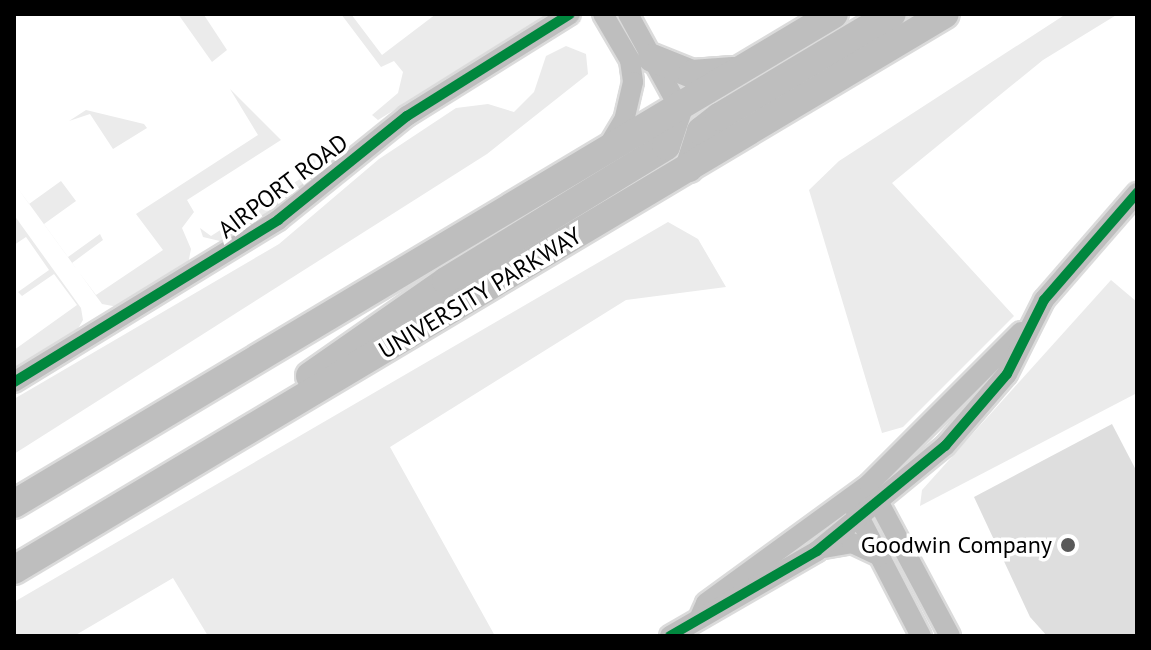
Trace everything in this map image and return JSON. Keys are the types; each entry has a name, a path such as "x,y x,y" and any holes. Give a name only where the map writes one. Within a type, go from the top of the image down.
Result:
{"highway":[{"path":"14,504 834,14"},
{"path":"689,168 701,131 719,117 892,14"},
{"name":"UNIVERSITY PARKWAY","path":"14,570 945,14"},
{"path":"652,58 692,74 742,70"},
{"path":"202,460 446,281 666,146 679,107"}],"street":[{"name":"AIRPORT ROAD","path":"14,382 260,233 428,101 570,14"},
{"path":"602,154 624,120 633,82 630,60 603,14"},
{"path":"632,18 679,107"},
{"path":"699,619 706,603 855,507 873,492 1024,330 1137,193"},
{"path":"873,492 903,479 945,446 1007,374 1024,330"},
{"path":"897,539 894,508 903,479"},
{"path":"873,492 950,636"},
{"path":"817,551 855,507"},
{"path":"855,507 921,636"},
{"path":"670,636 817,551 841,542 880,556"}],"shaded area":[{"path":"178,14 204,15 227,50 212,62"},
{"path":"341,14 351,14 382,55 436,14 546,16 378,120 372,115 398,93 403,72 394,61 381,67"},
{"path":"1066,14 1118,14 1043,60 892,183 1014,316 903,427 882,433 809,190 839,161"},
{"path":"566,46 586,54 588,74 487,154 14,454 14,399 279,244 379,159 456,108 488,104 514,112 534,92 546,56"},
{"path":"230,89 281,140 187,200 194,212 182,228 191,249 188,264 118,307 102,304 78,271 96,295 163,250 136,214 258,135"},
{"path":"86,110 144,124 147,128 113,149 90,114 69,121"},
{"path":"316,156 314,178 285,202 224,242 203,237 200,228 211,236 303,177 298,166"},
{"path":"61,181 76,201 44,224 68,257 100,234 103,240 72,263 29,204"},
{"path":"14,215 81,308 83,320 76,332 14,370 14,350 77,305 54,274 22,296 18,292 49,270 26,237 14,245"},
{"path":"668,222 698,239 726,287 626,300 390,447 495,636 208,636 173,578 74,636 14,636 14,602"},
{"path":"1111,280 1137,302 1137,393 920,506 922,490"}],"building":[{"name":"Goodwin Company","path":"1112,424 1137,472 1137,636 1047,636 1030,617 974,497"}],"cycle path":[{"path":"14,382 278,220 407,116 570,14"},
{"path":"670,636 817,551 945,446 1007,374 1044,300 1137,193"}],"place":[{"name":"Goodwin Company","path":"1068,545"}]}
